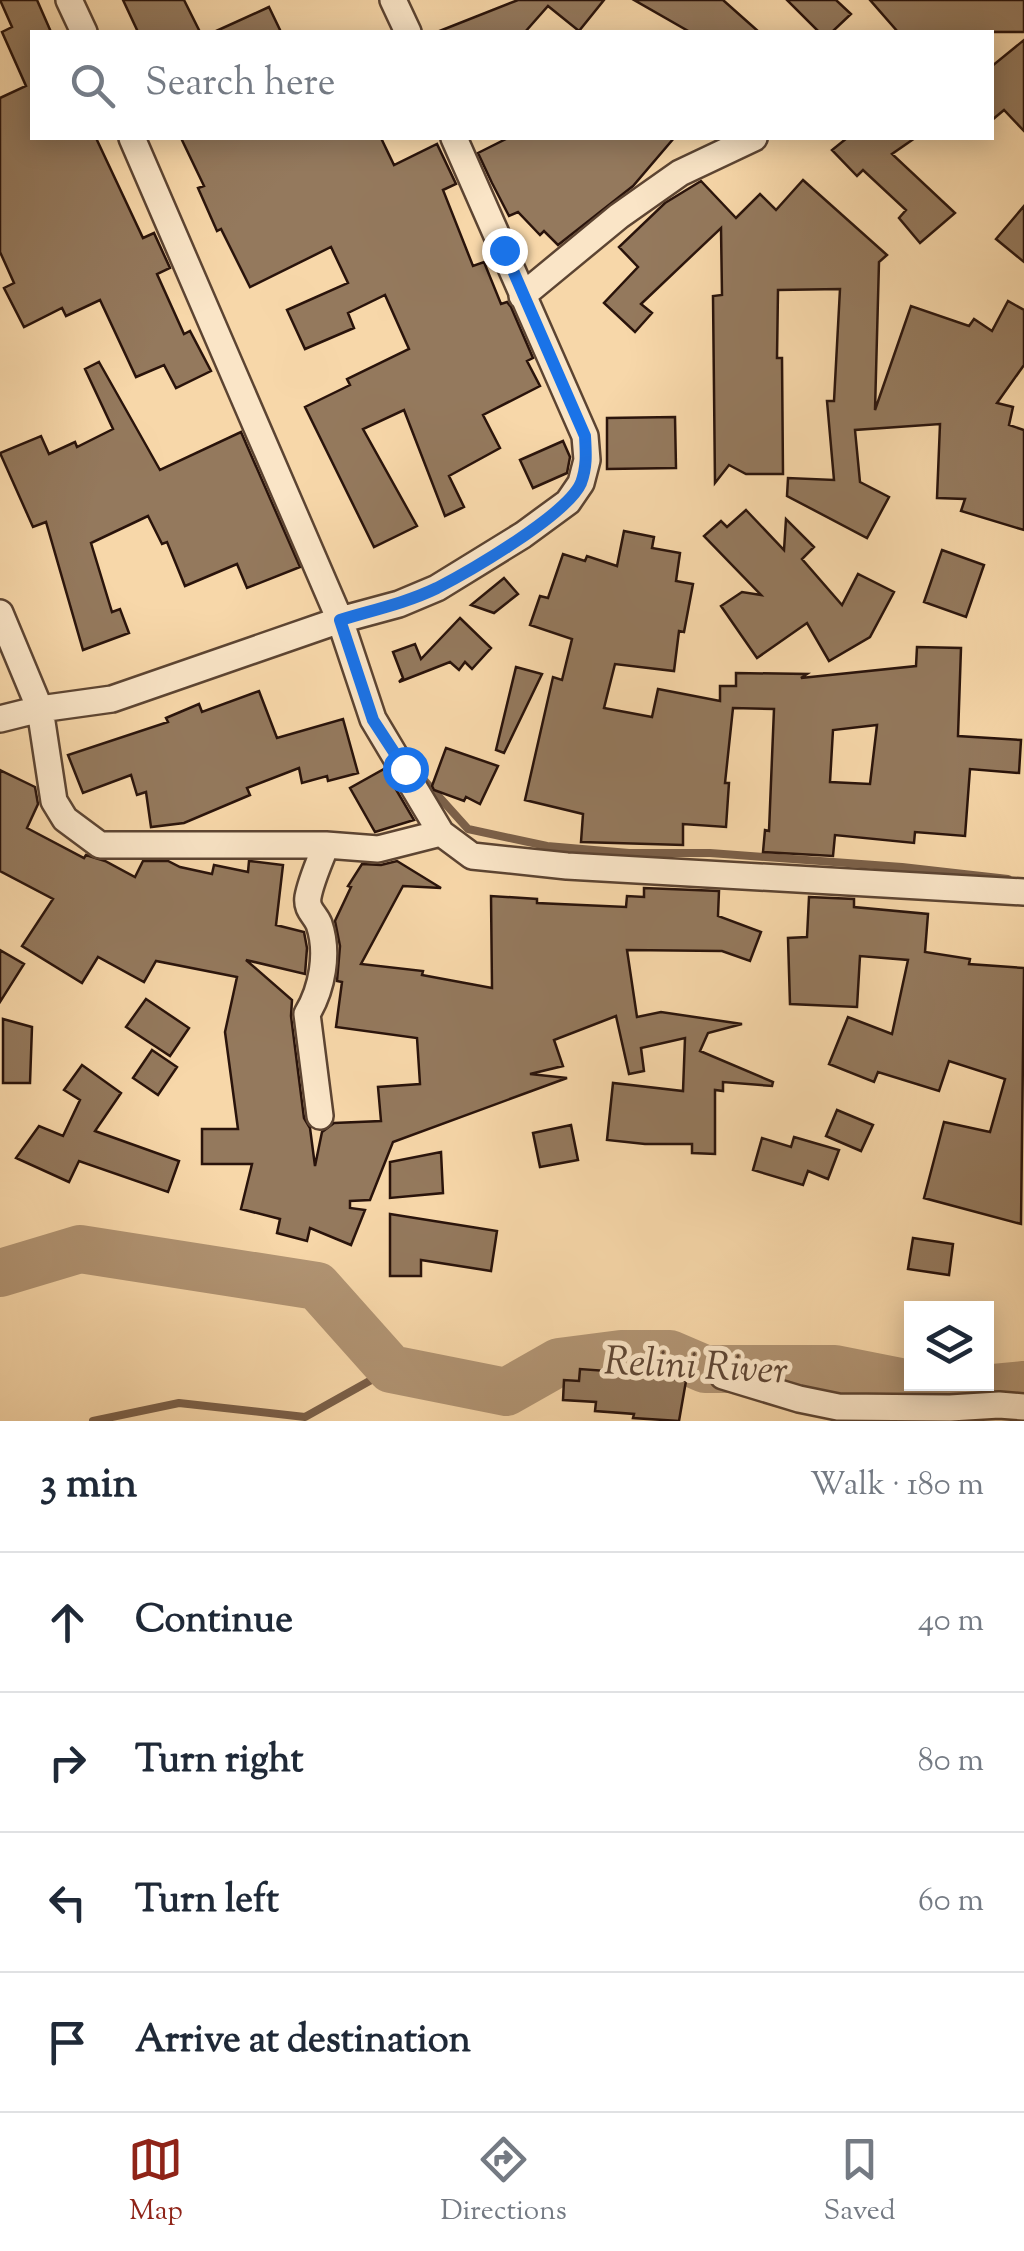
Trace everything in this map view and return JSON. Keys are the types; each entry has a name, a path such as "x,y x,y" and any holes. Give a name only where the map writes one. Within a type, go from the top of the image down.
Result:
{"street":[{"path":"69,0 83,30"},
{"path":"392,0 407,30"},
{"path":"133,140 340,620 373,720 441,834 472,856 567,866 1024,892"},
{"path":"0,719 112,699 340,620 398,604 438,588 568,502 580,483 587,460 585,436 455,140"},
{"path":"522,296 619,216 680,173 750,140"},
{"path":"0,613 40,709 54,802 65,819 100,844 326,844 378,849 441,834"},
{"path":"320,1116 310,1064 307,1014 324,963 319,922 310,912 308,899 326,844"},
{"path":"723,1376 838,1407 1024,1407"}],"building":[{"path":"0,0 37,0 50,30 30,30 30,140 97,140 143,238 154,233 170,268 157,274 184,334 190,331 211,371 176,388 164,365 136,377 100,300 66,316 62,308 24,327 4,288 14,283 0,252 0,98 26,86 2,32 12,27"},
{"path":"123,0 184,0 199,30 137,30"},
{"path":"518,0 604,0 580,30 548,6 527,30 442,30"},
{"path":"634,0 723,0 757,30 686,30"},
{"path":"787,0 836,0 851,14 834,30 817,30"},
{"path":"870,0 1024,0 1024,32 896,30"},
{"path":"269,7 280,30 218,30"},
{"path":"1024,40 1024,131 1004,110 994,118 994,64"},
{"path":"182,140 382,140 394,165 437,144 456,184 443,190 473,266 484,262 501,304 507,302 511,307 533,358 527,361 540,386 483,415 500,448 449,476 464,507 445,516 404,410 363,429 417,526 374,547 305,407 350,385 347,379 409,349 385,295 348,313 354,328 305,349 287,310 348,283 331,247 250,287 221,229 217,231 198,188 204,186"},
{"path":"504,140 672,140 633,186 558,245 544,231 540,235 518,212 509,216 478,153"},
{"path":"844,140 912,140 892,154 955,213 920,243 899,218 906,210 863,170 857,176 832,150"},
{"path":"803,180 887,255 879,262 875,410 911,306 969,326 974,319 992,331 1008,301 1024,310 1024,365 997,403 1013,407 1009,425 1024,430 1024,530 961,511 965,499 937,498 940,424 855,430 860,482 889,497 867,538 787,496 788,478 834,480 827,401 834,401 840,289 778,290 783,474 746,474 729,465 715,483 713,296 722,295 721,228 641,304 652,313 635,332 604,303 638,267 619,247 665,203 701,181 736,218 760,194 776,210"},
{"path":"1024,206 1024,262 996,239"},
{"path":"99,362 160,470 241,432 300,567 247,588 237,564 185,586 167,542 162,544 148,516 91,543 112,612 120,609 129,633 83,650 46,522 33,527 0,453 41,436 49,454 75,442 77,447 113,429 85,369"},
{"path":"675,417 676,468 607,469 607,418"},
{"path":"563,441 570,457 567,473 533,488 520,460"},
{"path":"746,510 784,550 786,519 814,547 802,559 842,605 858,574 894,592 870,637 829,661 807,623 757,658 721,606 742,592 761,595 704,536 721,521 727,527"},
{"path":"624,531 654,537 652,548 680,553 676,581 693,584 684,632 679,631 674,671 615,664 604,708 652,717 658,689 720,701 720,686 736,686 736,673 807,674 801,678 916,666 917,647 961,648 958,736 1021,740 1019,773 970,769 965,836 915,832 914,843 835,835 833,856 763,852 765,830 769,831 774,709 733,708 725,783 729,783 726,827 683,824 683,845 581,842 583,814 525,800 553,677 562,680 572,639 530,625 540,596 548,598 563,554 585,561 587,556 617,566","holes":["877,725 870,784 830,782 833,730"]},
{"path":"942,550 984,565 966,617 924,602"},
{"path":"504,578 518,594 494,613 471,605"},
{"path":"460,618 491,648 472,669 465,662 459,670 450,662 399,682 403,678 393,652 415,644 421,659"},
{"path":"516,667 542,674 504,753 496,750"},
{"path":"259,691 277,738 343,719 358,773 302,783 299,768 247,788 250,795 184,823 151,827 146,792 137,795 131,775 83,793 68,755 168,722 166,718 199,704 202,712"},
{"path":"446,748 498,766 480,804 434,790 432,786"},
{"path":"384,769 414,820 375,832 350,788"},
{"path":"0,770 35,787 38,804 27,828 84,858 86,855 105,861 135,877 143,861 168,861 212,874 214,865 248,872 249,861 283,865 276,925 304,932 305,974 246,960 292,1000 304,1118 310,1128 315,1166 322,1132 334,1123 381,1121 378,1087 420,1084 417,1038 336,1027 342,982 337,981 340,946 335,921 351,887 348,886 362,864 397,861 441,888 403,886 361,964 423,971 422,975 492,988 491,896 537,899 537,903 626,907 627,896 644,897 644,888 719,891 718,916 761,932 750,961 722,951 627,950 637,1017 661,1012 742,1024 708,1033 700,1051 773,1082 772,1086 723,1082 723,1091 715,1090 715,1154 692,1153 692,1144 607,1140 613,1083 683,1091 685,1038 641,1048 644,1071 629,1074 616,1016 554,1040 563,1066 530,1074 567,1078 393,1142 370,1200 350,1201 350,1208 365,1210 351,1245 310,1228 307,1241 277,1233 280,1219 241,1209 252,1164 202,1164 202,1129 238,1129 225,1032 237,977 156,961 144,982 98,957 82,983 22,946 53,899 0,871"},
{"path":"809,897 854,899 854,907 928,914 925,952 970,959 969,964 1024,968 1021,1224 924,1198 944,1122 990,1132 1005,1079 949,1061 939,1091 878,1072 874,1082 829,1064 848,1017 892,1034 908,960 860,956 857,1007 790,1004 788,938 807,937"},
{"path":"0,950 24,964 0,1002"},
{"path":"146,999 189,1028 170,1056 126,1027"},
{"path":"3,1019 32,1027 30,1083 3,1083"},
{"path":"152,1050 177,1067 158,1095 133,1078"},
{"path":"82,1065 121,1093 95,1131 179,1161 168,1192 79,1161 69,1182 16,1158 39,1126 63,1136 80,1100 64,1090"},
{"path":"837,1110 873,1125 861,1151 826,1136"},
{"path":"571,1125 578,1160 540,1167 533,1133"},
{"path":"794,1137 839,1150 828,1179 808,1171 803,1185 753,1170 762,1138 791,1147"},
{"path":"441,1152 443,1193 390,1198 390,1162"},
{"path":"390,1214 497,1231 491,1271 421,1260 421,1276 390,1276"},
{"path":"913,1238 953,1244 949,1275 908,1269"},
{"path":"636,1360 660,1365 658,1376 686,1381 679,1421 633,1418 634,1414 595,1411 596,1402 563,1400 564,1380 579,1381 580,1369 634,1373"}],"waterway":[{"path":"423,779 468,829 547,846 629,853 710,853 1008,879"},
{"name":"Relini River","path":"0,1273 80,1249 317,1286 391,1369 506,1392 559,1362 621,1354 670,1354 705,1369 835,1369 951,1392 1024,1385"},
{"path":"93,1421 179,1403 305,1417 391,1369"}],"route":[{"path":"405,769 373,720 340,620 438,588 523,535 568,502 580,483 587,460 585,436 504,250"}]}
